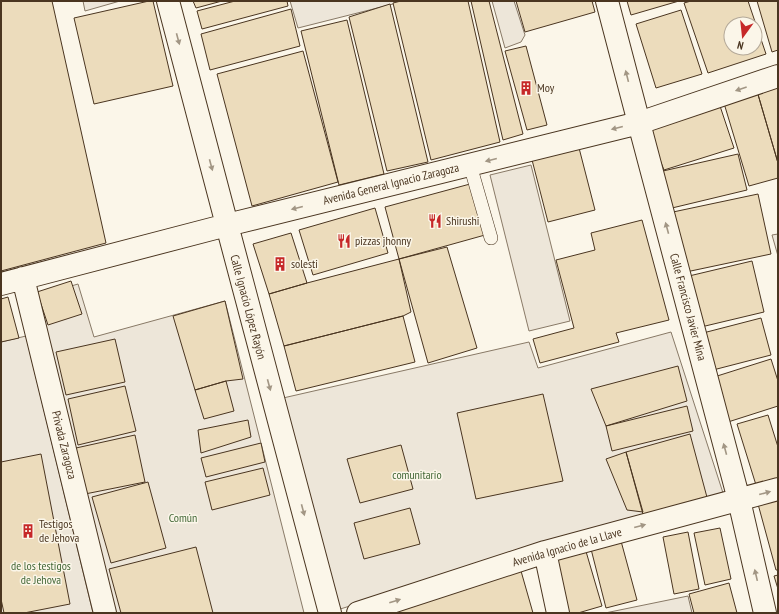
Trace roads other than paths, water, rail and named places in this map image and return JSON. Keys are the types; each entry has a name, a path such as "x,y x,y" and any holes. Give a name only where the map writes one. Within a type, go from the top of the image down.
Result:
{"street":[{"name":"Calle Ignacio López Rayón","path":"168,1 330,613"},
{"name":"Calle Francisco Javier Mina","path":"608,1 739,500 765,613"},
{"name":"Avenida General Ignacio Zaragoza","path":"1,284 227,225 639,123 778,76"},
{"name":"Privada Zaragoza","path":"23,278 106,613"},
{"name":"Avenida Ignacio de la Llave","path":"358,613 545,552 778,489"},
{"path":"545,552 558,613"}],"lane":[{"path":"470,165 491,238"}],"place":[{"name":"Moy","path":"526,88"},
{"name":"Shirushi","path":"435,221"},
{"name":"pizzas jhonny","path":"344,241"},
{"name":"solesti","path":"280,264"},
{"name":"Testigos de Jehova","path":"28,531"}],"park label":[{"name":"comunitario","path":"417,475"},
{"name":"Común","path":"183,518"},
{"name":"de los testigos de Jehova","path":"41,573"}]}
